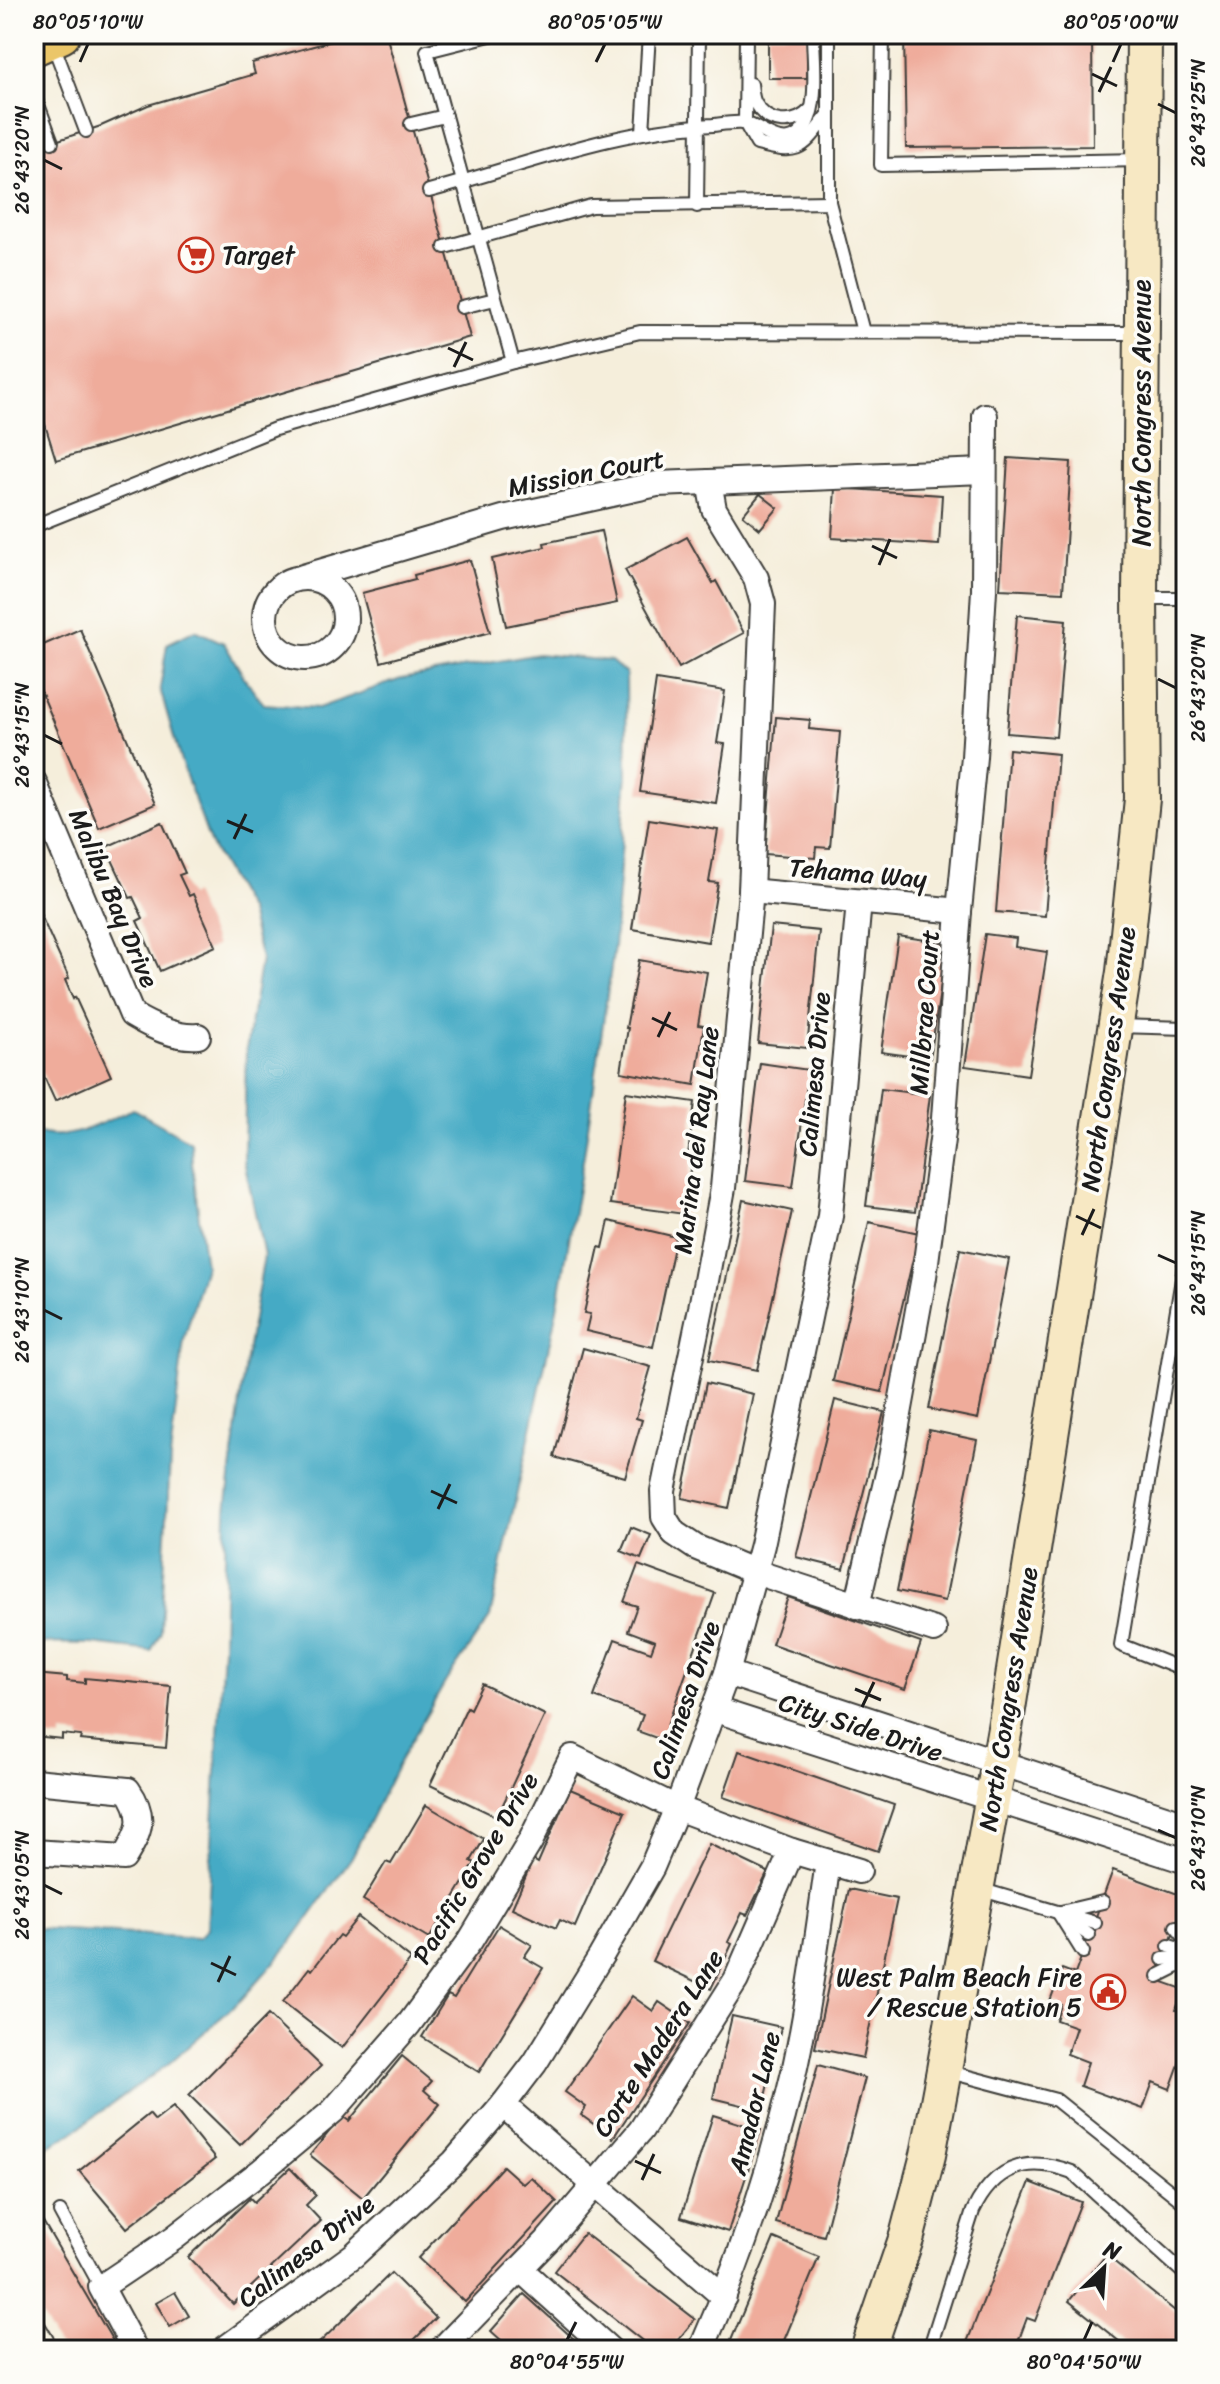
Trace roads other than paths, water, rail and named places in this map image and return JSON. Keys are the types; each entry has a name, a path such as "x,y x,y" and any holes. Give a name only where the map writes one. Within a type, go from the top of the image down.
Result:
{"street":[{"name":"North Congress Avenue","path":"868,2350 907,2236 928,2155 944,2070 999,1762 1124,972 1142,799 1140,598 1144,34"},
{"name":"Millbrae Court","path":"857,1606 889,1469 924,1277 943,1132 974,757 982,620 985,416"},
{"name":"Mission Court","path":"303,577 518,514 657,484 984,471"},
{"name":"Marina del Ray Lane","path":"709,482 714,509 756,578 763,604 751,891 723,1188 663,1491 664,1517 674,1533 695,1547 755,1572 934,1630"},
{"name":"Malibu Bay Drive","path":"34,782 132,1015 149,1025 185,1037 198,1036"},
{"name":"Tehama Way","path":"751,891 959,911"},
{"name":"Calimesa Drive","path":"237,2346 354,2255 454,2162 535,2063 652,1867 727,1673 755,1572 830,1216 859,902"},
{"name":"City Side Drive","path":"727,1673 1186,1824"},
{"path":"772,1728 784,1691"},
{"name":"City Side Drive","path":"713,1709 1186,1861"},
{"path":"863,1757 873,1721"},
{"name":"Pacific Grove Drive","path":"101,2287 174,2238 333,2111 409,2024 470,1941 530,1842 572,1757 677,1808 792,1851 859,1871"},
{"path":"34,1781 128,1790 139,1805 139,1817 134,1842 124,1858 34,1852"},
{"name":"Corte Madera Lane","path":"441,2350 547,2241 641,2130 736,1980 792,1851"},
{"name":"Amador Lane","path":"701,2350 724,2297 766,2177 794,2072 828,1862"},
{"path":"503,2105 724,2297"},
{"path":"520,2269 610,2350"},
{"path":"101,2287 135,2350"}],"lane":[{"path":"494,34 427,51 513,362"},
{"path":"643,132 649,34"},
{"path":"697,206 699,34"},
{"path":"746,34 745,123 757,144 782,151 803,147 827,117"},
{"path":"429,191 600,140 643,132 745,123 782,139 796,136 805,127 814,96 813,34"},
{"path":"829,34 829,202 863,332"},
{"path":"883,34 881,165 1143,160"},
{"path":"49,38 86,131"},
{"path":"746,58 754,103 767,117 784,123 802,119 811,109"},
{"path":"34,94 52,142"},
{"path":"411,124 445,116"},
{"path":"445,247 591,206 829,202"},
{"path":"462,307 495,299"},
{"path":"34,526 275,429 513,362 640,332 1142,333"},
{"path":"1140,598 1186,598"},
{"path":"1115,1026 1186,1028"},
{"path":"1186,1255 1121,1645 1186,1671"},
{"path":"976,1888 1058,1912 1092,1929"},
{"path":"1058,1912 1103,1902"},
{"path":"1058,1912 1083,1952"},
{"path":"1176,1927 1186,1939"},
{"path":"1169,1946 1186,1957"},
{"path":"1163,1959 1186,1957"},
{"path":"1158,1976 1186,1957"},
{"path":"944,2070 1056,2100 1186,2204"},
{"path":"929,2350 973,2211 982,2193 995,2178 1013,2168 1043,2164 1072,2172 1186,2275"},
{"path":"60,2212 101,2287"}],"water":[{"path":"195,630 224,643 264,704 318,708 401,679 538,654 611,661 626,674 627,773 614,947 584,1155 557,1309 490,1617 446,1681 397,1766 352,1857 288,1947 241,2000 167,2065 73,2132 34,2154 34,1928 198,1938 207,1929 223,1648 226,1510 244,1370 264,1256 244,1160 246,1050 261,959 249,912 211,845 181,762 160,689 167,644"},
{"path":"133,1109 191,1142 205,1266 184,1340 170,1458 161,1632 151,1651 92,1644 34,1643 34,1131 46,1135 72,1134"}],"place":[{"name":"Target","path":"196,255"},
{"name":"West Palm Beach Fire / Rescue Station 5","path":"1108,1992"}]}
